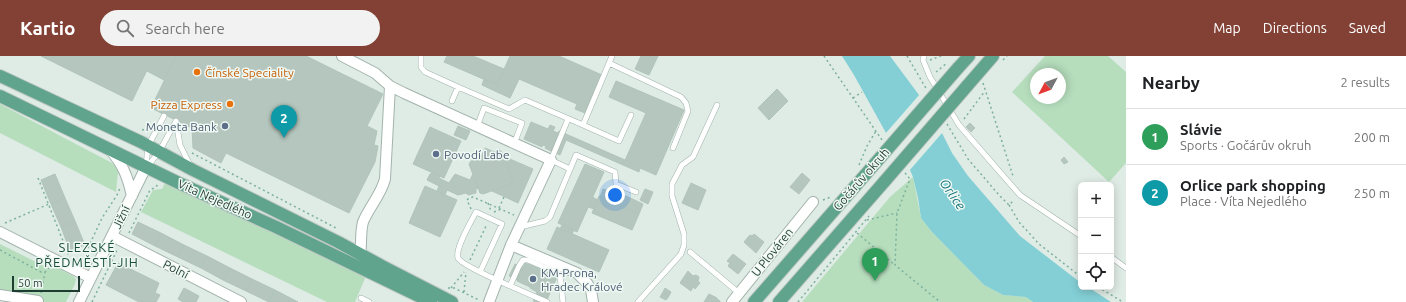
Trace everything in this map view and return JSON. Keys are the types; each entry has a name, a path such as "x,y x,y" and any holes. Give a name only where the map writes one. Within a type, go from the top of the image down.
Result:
{"main road":[{"name":"Gočárův okruh","path":"754,302 868,163 955,64 969,56"},
{"name":"Gočárův okruh","path":"779,302 993,56"},
{"name":"Víta Nejedlého","path":"0,76 148,146 193,170 307,226 452,302"},
{"name":"Víta Nejedlého","path":"0,96 146,167 281,229 430,302"}],"street":[{"path":"342,56 375,72 390,86 551,160 511,245 489,302"},
{"path":"360,254 362,225 383,188 385,179 390,86"},
{"name":"Jižní","path":"108,149 126,172 132,196"},
{"name":"Jižní","path":"79,302 146,167"},
{"name":"U Plováren","path":"732,302 813,202"},
{"path":"1,228 91,278"},
{"name":"Polní","path":"112,236 241,302"},
{"path":"511,245 577,272 587,282 591,290 593,302"},
{"path":"0,295 38,301"}],"lane":[{"path":"421,56 421,67 425,72 508,109 524,100 619,141 631,115"},
{"path":"583,125 612,56"},
{"path":"924,58 930,77 959,125 1020,194 1078,234"},
{"path":"609,63 681,97 686,103 688,111 674,148"},
{"path":"452,102 458,87"},
{"path":"638,302 681,254 684,245 684,234 672,196 672,184 682,166 693,157 716,105"},
{"path":"477,127 484,108 522,123 514,144"},
{"path":"146,167 148,146 164,116"},
{"path":"568,119 551,160 570,169"},
{"path":"146,167 159,152 176,121 180,145 193,170"},
{"path":"521,223 545,220 550,217 576,155 615,172 616,184 636,192"},
{"path":"480,272 502,224 476,212 458,249 458,258 463,263 480,272 547,302"},
{"path":"690,252 739,293"},
{"path":"1114,259 1126,268"},
{"path":"510,286 523,260 528,260 558,273 560,276 563,302"},
{"path":"1120,263 1126,263"},
{"path":"361,298 369,302"}],"path":[{"path":"824,56 885,143"},
{"path":"907,56 930,95"},
{"path":"924,58 931,60 941,56"},
{"path":"930,77 955,64"},
{"path":"982,83 1020,194 1009,205"},
{"path":"959,125 985,90"},
{"path":"853,98 862,92"},
{"path":"945,120 968,159 1009,205 1019,222 1039,244 1078,275"},
{"path":"868,163 859,167 867,146 876,131"},
{"path":"896,265 897,213 910,179 905,173"},
{"path":"38,178 70,260"},
{"path":"91,278 85,264 89,258 87,250 102,218 119,193 121,183"},
{"path":"92,302 118,248 122,247 150,190 156,187 159,183"},
{"path":"813,202 830,198 836,192"},
{"path":"470,207 467,200 470,197 502,209 521,223"},
{"path":"499,208 504,197"},
{"path":"488,203 492,214 502,209"},
{"path":"1,228 49,204"},
{"path":"867,220 897,213"},
{"path":"798,302 871,214"},
{"path":"468,266 490,218"},
{"path":"856,232 940,302"},
{"path":"0,250 41,272 45,272"},
{"path":"38,301 45,272 48,271 52,263"},
{"path":"451,288 466,268 464,292"},
{"path":"1103,290 1123,302"}],"green space":[{"path":"1045,56 1108,56 1126,72 1126,163 1109,182 1012,92 1030,72 1030,104 1066,104 1066,68 1034,68"},
{"path":"0,104 112,163 121,171 118,172 116,192 0,133"},
{"path":"913,177 921,218 932,232 984,285 1003,295 1026,297 1033,302 802,302 890,197"},
{"path":"165,183 366,276 355,302 327,302 141,212 153,190 162,189"},
{"path":"0,244 50,269 52,265 73,276 76,279 75,284 66,302 42,302 42,296 0,290"}],"water":[{"name":"Orlice","path":"842,56 890,56 919,95 952,153 968,176 1020,236 1078,281 1078,290 1093,290 1111,302 1033,302 1026,297 1003,295 984,285 932,232 921,218 918,198 910,170 886,133"}],"pier":[{"path":"920,94 943,132 909,171 885,134"}],"building":[{"path":"41,56 154,56 132,101"},
{"path":"155,56 176,56 164,80 147,71"},
{"path":"176,56 306,56 383,94 367,126 377,131 374,145 378,146 375,162 349,213 226,153 221,163 193,148 192,128 151,108"},
{"path":"447,56 473,56 504,69 497,85 444,62"},
{"path":"510,56 559,56 602,75 585,113 575,109 577,104 519,79 510,98 482,85 484,79 497,85"},
{"path":"641,56 658,56 649,75 635,69"},
{"path":"616,81 684,110 656,175 640,168 639,172 623,165 646,113 609,97"},
{"path":"777,89 788,101 769,120 758,108"},
{"path":"531,122 548,129 550,125 555,127 553,131 558,133 551,151 545,148 546,146 543,145 542,147 524,139"},
{"path":"970,123 975,128 971,132 966,127"},
{"path":"458,126 470,131 466,140 454,135"},
{"path":"430,127 461,141 444,178 413,164"},
{"path":"559,131 625,160 623,165 566,140 560,155 551,151"},
{"path":"485,148 494,152 481,157"},
{"path":"499,150 502,152 513,181 511,184 483,194 480,193 469,164 471,161"},
{"path":"503,156 533,169 518,203 492,191 511,184 513,181"},
{"path":"1064,157 1068,162 1064,164 1061,160"},
{"path":"585,164 604,172 577,232 558,223"},
{"path":"432,172 440,176 439,178 449,183 455,174 470,180 473,174 478,188 476,189 476,193 458,195 447,190 445,195 437,191 439,186 427,180"},
{"path":"802,173 810,180 799,194 790,187"},
{"path":"55,174 65,198 51,204 41,180"},
{"path":"691,183 706,190 698,210 682,203"},
{"path":"425,186 457,200 440,237 409,223"},
{"path":"603,189 610,191 611,189 643,204 639,214 600,197"},
{"path":"645,189 653,192 648,204 640,200"},
{"path":"599,196 639,214 632,230 592,213"},
{"path":"592,197 598,200 594,209 588,207"},
{"path":"65,198 75,221 61,227 51,204"},
{"path":"75,221 85,245 70,251 61,227"},
{"path":"138,222 161,233 155,246 132,234"},
{"path":"562,225 574,230 572,234 560,229"},
{"path":"557,227 609,250 599,272 547,249"},
{"path":"161,233 184,245 178,257 155,246"},
{"path":"754,234 764,242 756,253 744,242 750,235 752,236"},
{"path":"184,245 207,256 201,268 178,257"},
{"path":"733,254 746,264 738,274 728,266 730,263 727,261"},
{"path":"207,256 230,268 223,280 201,268"},
{"path":"118,263 159,283 155,293 160,295 156,302 139,302 106,285"},
{"path":"525,263 538,268 530,287 517,281"},
{"path":"515,264 523,267 518,280 509,276"},
{"path":"539,267 558,275 546,302 533,301 537,292 530,288"},
{"path":"230,268 252,279 246,291 223,280"},
{"path":"688,271 693,276 696,275 699,277 698,281 700,283 695,289 693,287 691,291 680,283"},
{"path":"252,279 275,290 269,302 246,291"},
{"path":"184,288 199,296 196,302 183,302 178,299"},
{"path":"665,288 671,292 669,296 663,292"},
{"path":"275,290 298,302 269,302"},
{"path":"663,292 669,296 666,300 660,297"},
{"path":"709,294 717,298 720,302 704,302"}],"place":[{"name":"Čínské Speciality","path":"197,72"},
{"name":"Pizza Express","path":"230,104"},
{"name":"Moneta Bank","path":"225,126"},
{"name":"Orlice park shopping","path":"284,138"},
{"name":"Povodí Labe","path":"436,154"},
{"name":"KM-Prona, Hradec Králové","path":"533,279"},
{"name":"Slávie","path":"875,281"}],"district":[{"name":"SLEZSKÉ PŘEDMĚSTÍ-JIH","path":"87,254"}]}
